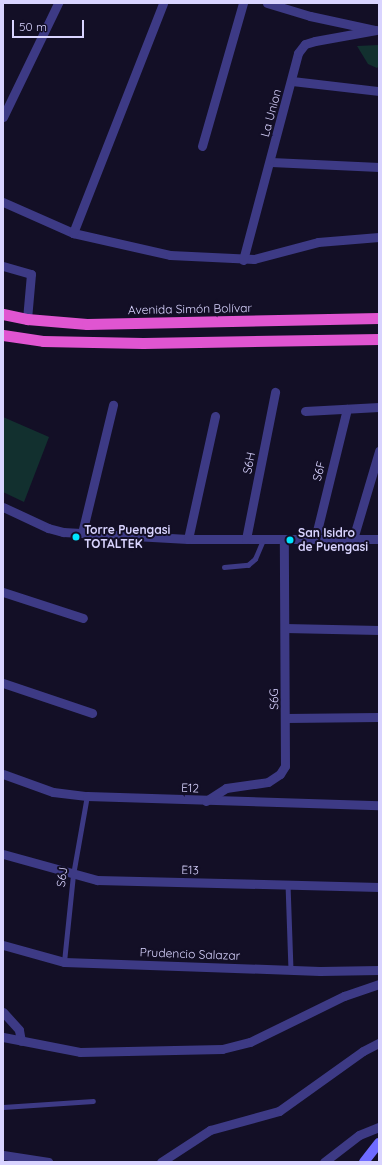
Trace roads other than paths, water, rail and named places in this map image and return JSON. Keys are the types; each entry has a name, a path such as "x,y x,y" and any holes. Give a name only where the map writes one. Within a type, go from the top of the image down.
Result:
{"highway":[{"name":"Avenida Simón Bolívar","path":"3,314 27,319 87,324 379,318"},
{"path":"3,335 43,341 143,343 379,339"}],"main road":[{"path":"364,1162 379,1143"}],"street":[{"path":"3,117 58,3"},
{"path":"73,233 163,3"},
{"path":"202,146 244,3"},
{"path":"267,3 310,16 378,30"},
{"name":"La Union","path":"244,260 271,162 298,53 305,44 378,30"},
{"path":"292,81 379,91"},
{"path":"271,162 379,167"},
{"path":"3,202 73,233 170,255 244,260 264,258 318,242 379,237"},
{"path":"3,266 31,274 27,319"},
{"name":"S6H","path":"246,539 275,392"},
{"path":"82,533 113,405"},
{"path":"305,411 379,407"},
{"name":"S6F","path":"315,539 347,409"},
{"path":"188,539 215,416"},
{"path":"353,539 379,450"},
{"path":"3,507 48,528 82,533 188,539 246,539 284,541 315,539 379,539"},
{"name":"S6G","path":"206,801 220,790 268,782 280,774 286,758 284,541"},
{"path":"3,592 83,618"},
{"path":"285,628 379,630"},
{"path":"3,683 92,713"},
{"path":"286,718 379,717"},
{"name":"E12","path":"3,774 53,792 87,796 206,801 379,805"},
{"name":"E13","path":"3,854 73,875 97,880 379,887"},
{"name":"Prudencio Salazar","path":"3,945 64,962 291,969 379,970"},
{"path":"3,1037 80,1052 222,1049 250,1042 344,996 379,984"},
{"path":"3,1012 19,1030 21,1041"},
{"path":"161,1162 210,1130 279,1111 363,1050 379,1043"},
{"path":"324,1162 359,1135 379,1127"},
{"path":"3,1155 48,1162"}],"lane":[{"path":"224,567 248,565 255,559 263,540"},
{"name":"S6J","path":"64,962 73,875 87,796"},
{"path":"288,884 291,969"},
{"path":"3,1107 93,1100"}],"place":[{"name":"Torre Puengasi TOTALTEK","path":"76,537"},
{"name":"San Isidro de Puengasi","path":"290,540"}]}
